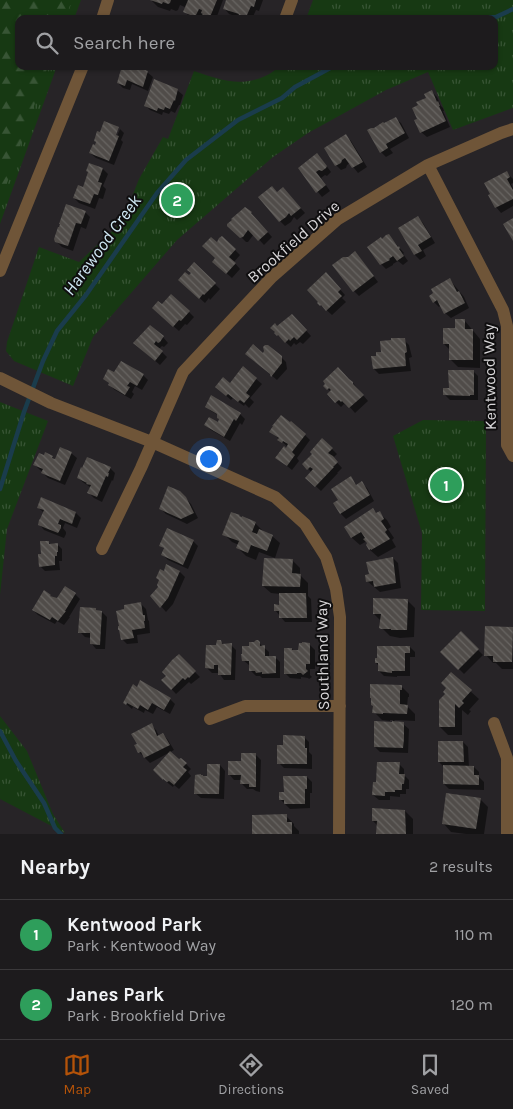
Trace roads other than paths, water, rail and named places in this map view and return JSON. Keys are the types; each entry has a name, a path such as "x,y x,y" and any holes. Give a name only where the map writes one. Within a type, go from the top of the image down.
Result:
{"street":[{"path":"107,15 108,0"},
{"path":"286,15 292,0"},
{"path":"0,271 80,70"},
{"name":"Brookfield Drive","path":"102,549 183,372 272,277 338,220 428,165 501,132 513,129"},
{"name":"Kentwood Way","path":"428,165 503,310 507,326 507,445 513,456"},
{"name":"Southland Way","path":"0,378 51,404 152,442 275,498 305,524 326,557 336,589 340,617 339,834"},
{"path":"210,720 245,706 340,706"},
{"path":"494,724 508,758 507,834"}],"waterway":[{"name":"Harewood Creek","path":"498,16 513,9"},
{"name":"Harewood Creek","path":"0,489 24,412 43,361 57,331 86,295 157,193 186,160 238,120 282,98 295,87 327,70"},
{"name":"Harewood Creek","path":"0,731 16,761 44,803 55,828 61,834"}],"place":[{"name":"Janes Park","path":"177,200"},
{"name":"Kentwood Park","path":"446,485"}]}
